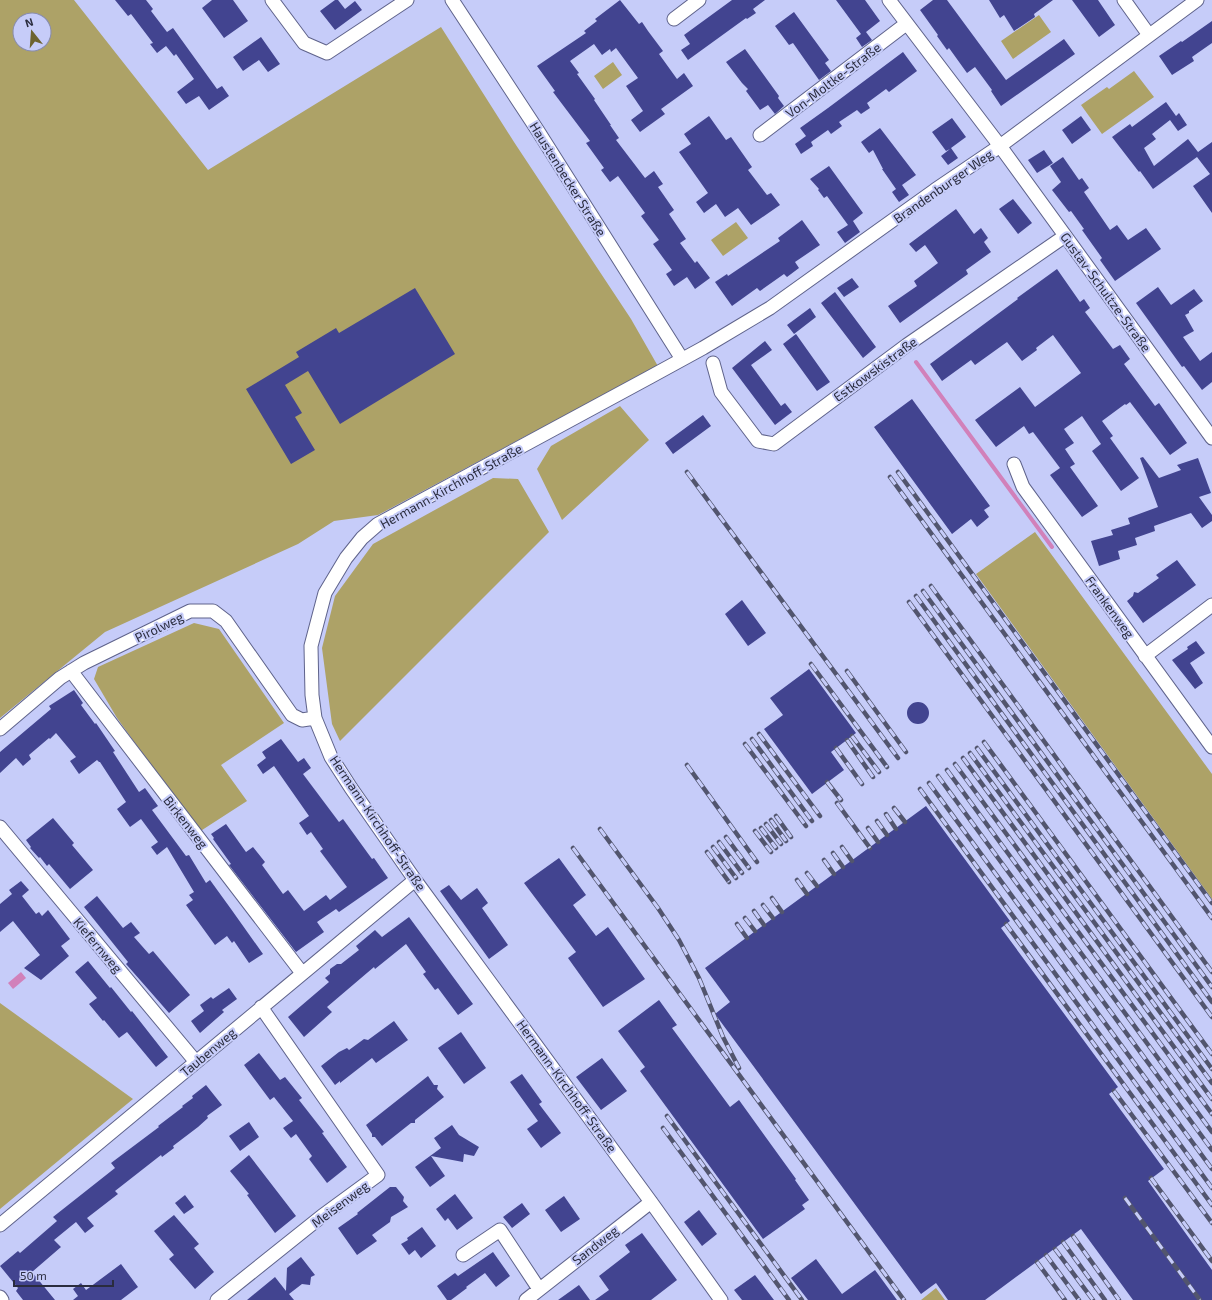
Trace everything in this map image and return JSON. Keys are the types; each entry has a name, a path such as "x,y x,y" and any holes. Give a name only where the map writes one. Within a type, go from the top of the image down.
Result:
{"street":[{"path":"272,0 304,44 327,53 407,0"},
{"name":"Haustenbecker Straße","path":"452,0 538,130 682,359"},
{"path":"674,19 699,0"},
{"name":"Gustav-Schultze-Straße","path":"889,0 1000,146 1212,438"},
{"path":"1124,0 1150,35"},
{"name":"Brandenburger Weg","path":"682,359 770,308 935,190 1000,146 1196,0"},
{"name":"Von-Moltke-Straße","path":"760,136 906,24"},
{"name":"Estkowskistraße","path":"713,363 721,392 758,441 774,444 907,345 1065,236"},
{"name":"Hermann-Kirchhoff-Straße","path":"682,359 378,524 362,538 346,558 325,593 311,646 312,695 315,718 331,757 355,794 415,880 721,1300"},
{"name":"Frankenweg","path":"1014,464 1023,487 1212,747"},
{"path":"1145,656 1212,605"},
{"name":"Pirolweg","path":"0,729 60,678 84,663 190,612 213,611 226,621 292,715 302,720 315,718"},
{"name":"Birkenweg","path":"71,671 302,973"},
{"name":"Kiefernweg","path":"0,828 196,1062"},
{"name":"Taubenweg","path":"0,1225 415,880"},
{"name":"Meisenweg","path":"217,1300 322,1216 378,1175 262,1007"},
{"name":"Sandweg","path":"526,1300 651,1202"},
{"path":"463,1255 500,1230 539,1289"},
{"path":"0,1296 2,1300"}],"shaded area":[{"path":"0,0 74,0 208,170 441,27 514,142 631,319 659,368 522,438 378,515 334,521 298,544 105,632 0,718"},
{"path":"1039,15 1051,32 1013,59 1001,41"},
{"path":"613,62 622,75 603,89 594,76"},
{"path":"1134,71 1154,97 1102,134 1081,105 1107,87 1109,89"},
{"path":"736,222 748,238 723,256 711,240"},
{"path":"620,406 649,440 562,520 537,469 551,446"},
{"path":"493,478 518,479 549,532 340,741 332,724 322,648 335,596 373,544"},
{"path":"1035,532 1212,774 1212,899 976,574"},
{"path":"194,623 219,629 284,723 221,765 247,801 199,832 117,718 94,679 98,667"},
{"path":"21,972 26,978 13,989 8,983"},
{"path":"0,1003 133,1099 0,1209"},
{"path":"936,1288 945,1300 921,1300"}],"building":[{"path":"115,0 146,0 153,9 151,11 167,32 173,28 217,89 222,86 229,96 209,110 199,96 186,104 177,92 194,79 176,54 174,56 166,46 157,53 150,44 153,43 131,14 128,16"},
{"path":"212,0 233,0 248,21 224,38 202,8"},
{"path":"335,0 338,0 345,9 355,1 362,10 335,30 320,11"},
{"path":"620,0 639,24 642,22 663,51 659,54 677,79 684,73 693,86 661,109 665,114 640,132 631,120 643,111 626,86 638,78 616,48 611,52 610,49 602,55 594,44 570,61 619,138 616,140 645,178 654,171 663,184 658,187 674,210 669,214 686,239 680,243 695,263 697,261 710,278 695,289 687,277 674,286 666,274 672,270 653,244 659,240 641,216 645,213 618,176 610,182 601,170 604,168 586,143 590,141 553,92 555,91 537,66 586,33 584,31 597,21 595,19"},
{"path":"732,0 765,0 753,9 756,13 747,19 746,18 688,60 681,50 690,44 684,35"},
{"path":"836,0 865,0 880,21 866,32 872,40 862,47 856,38 861,34"},
{"path":"933,0 947,0 1006,80 1064,39 1075,54 1001,106 991,91 992,90 975,67 967,73 949,48 947,50 920,10"},
{"path":"989,0 1053,0 1034,14 1035,17 1014,31 1004,15 1000,18"},
{"path":"1072,0 1098,0 1115,25 1099,37"},
{"path":"794,12 829,60 825,63 831,71 819,80 793,43 789,45 775,26"},
{"path":"1212,21 1212,43 1192,57 1194,61 1172,75 1159,56"},
{"path":"261,37 280,64 268,72 259,60 243,71 233,57"},
{"path":"745,49 779,96 778,98 784,106 775,114 768,105 760,110 746,91 748,89 726,62"},
{"path":"903,52 917,71 889,92 886,89 867,103 870,108 861,114 857,110 839,122 842,126 831,134 828,130 811,142 813,146 801,154 795,144 806,136 800,128"},
{"path":"1166,102 1176,116 1179,113 1187,125 1178,131 1170,120 1152,134 1156,139 1144,148 1154,166 1188,139 1198,152 1212,142 1212,213 1193,186 1210,174 1197,157 1153,189 1112,137 1130,124 1132,127"},
{"path":"709,116 726,140 731,137 752,167 748,170 767,195 771,193 780,205 751,225 738,208 725,217 716,204 704,213 696,202 708,193 679,152 691,144 684,134"},
{"path":"1081,116 1091,130 1072,144 1062,130"},
{"path":"952,118 966,137 951,148 958,158 948,165 941,156 950,149 946,151 932,132"},
{"path":"880,128 916,175 902,185 909,195 899,202 892,192 896,189 882,169 873,150 869,153 861,142"},
{"path":"1044,150 1053,163 1037,173 1028,160"},
{"path":"1063,157 1079,180 1082,178 1089,188 1084,192 1110,230 1117,225 1128,240 1146,228 1161,249 1115,281 1100,260 1102,258 1082,230 1084,229 1071,211 1069,212 1052,190 1061,182 1050,166"},
{"path":"829,166 863,213 853,221 860,232 845,243 837,232 848,225 827,196 824,198 818,190 819,189 810,179"},
{"path":"1013,199 1032,223 1018,234 999,209"},
{"path":"956,209 974,234 981,228 988,238 984,242 991,252 966,270 968,274 900,323 888,306 917,286 914,281 938,263 925,245 916,252 909,244"},
{"path":"802,220 820,245 795,262 799,268 787,277 784,274 760,291 757,288 732,306 715,282 727,274 728,276 780,241 778,238"},
{"path":"1057,269 1080,302 1084,299 1090,308 1085,312 1113,349 1120,345 1130,359 1124,364 1155,406 1159,403 1187,443 1170,455 1130,402 1126,405 1125,404 1102,421 1113,436 1110,438 1139,478 1121,491 1092,451 1101,444 1082,416 1064,429 1074,443 1065,449 1075,464 1070,467 1098,506 1082,517 1050,475 1060,468 1033,432 1029,434 1024,426 996,447 975,420 1020,387 1035,407 1081,373 1053,335 1036,348 1037,350 1022,361 1007,342 975,365 971,360 942,381 930,364"},
{"path":"852,278 859,287 844,297 837,288"},
{"path":"1158,287 1171,305 1194,289 1203,301 1185,315 1194,331 1183,337 1200,361 1212,352 1212,382 1202,390 1184,366 1182,367 1136,303"},
{"path":"415,288 455,354 340,424 308,371 285,385 302,413 295,417 315,450 291,464 246,389 299,357 296,352 336,328 339,333"},
{"path":"835,292 876,347 863,358 821,303"},
{"path":"810,308 816,317 794,334 787,325"},
{"path":"796,334 830,382 817,391 783,344"},
{"path":"765,341 772,350 751,365 781,406 785,403 792,412 775,425 732,368"},
{"path":"912,399 990,506 984,510 989,517 977,527 971,519 952,534 874,427"},
{"path":"703,415 711,426 673,454 665,443"},
{"path":"1143,457 1159,478 1181,470 1177,465 1198,458 1211,493 1199,497 1212,515 1212,521 1202,528 1191,513 1154,526 1155,531 1135,538 1137,545 1118,551 1120,559 1099,566 1091,541 1113,535 1111,530 1130,524 1128,518 1158,507 1140,458"},
{"path":"1177,560 1196,585 1143,623 1127,601 1133,596 1134,592 1138,593 1159,578 1156,575"},
{"path":"742,600 766,633 748,646 725,614"},
{"path":"1196,641 1205,653 1190,663 1203,683 1195,689 1172,660 1188,649 1187,647"},
{"path":"809,669 856,733 831,752 844,770 812,794 764,729 783,715 770,698"},
{"path":"74,690 83,703 81,705 95,724 96,723 115,751 113,752 139,792 145,788 158,806 152,810 186,856 189,855 206,883 210,880 263,954 249,963 234,941 232,943 227,936 215,945 186,905 193,900 189,895 194,892 167,847 157,855 151,847 158,842 141,819 130,827 117,809 126,802 100,762 97,760 79,774 70,761 76,757 56,733 29,755 31,759 23,766 16,758 0,773 0,752 51,709 49,706"},
{"path":"918,702 926,705 929,713 926,721 918,724 910,721 907,713 910,705"},
{"path":"281,739 298,762 304,758 311,768 303,774 339,822 343,819 388,878 339,912 336,909 317,922 324,932 296,952 229,865 231,864 211,834 226,824 246,852 253,847 265,862 262,865 283,894 288,890 304,911 326,895 330,900 347,887 320,851 323,849 311,832 307,835 299,823 309,816 274,766 263,774 257,765 266,758 262,752"},
{"path":"926,806 1010,921 1001,928 1118,1087 1109,1094 1164,1169 1148,1181 1212,1270 1212,1300 1133,1300 1081,1229 985,1300 948,1300 936,1283 921,1294 715,1014 730,1002 705,968"},
{"path":"53,818 74,843 72,845 93,870 70,889 49,864 47,866 30,848 31,847 26,840"},
{"path":"559,858 586,895 573,905 596,936 608,927 645,979 603,1007 568,958 576,952 524,883"},
{"path":"21,881 29,890 22,896 36,914 39,912 42,916 48,910 70,939 61,946 69,956 41,980 24,968 40,955 13,921 0,932 0,904 12,894 9,890"},
{"path":"449,885 461,900 477,888 488,903 482,908 508,945 489,959 440,891"},
{"path":"97,896 123,928 131,922 140,933 134,937 149,954 153,951 190,995 169,1013 126,964 128,962 84,907"},
{"path":"409,917 473,1004 458,1015 438,988 435,990 423,974 426,972 406,944 375,969 374,967 327,1007 332,1012 304,1037 288,1017 329,982 325,978 330,974 330,969 337,964 341,964 359,950 356,946 375,930 382,937"},
{"path":"88,961 131,1012 132,1011 168,1057 156,1067 127,1032 119,1038 89,1004 97,998 75,972"},
{"path":"229,988 237,999 222,1010 224,1012 200,1033 191,1021 204,1011 200,1005 211,997 213,999"},
{"path":"659,1000 677,1025 672,1028 730,1107 739,1100 796,1179 795,1180 809,1200 802,1205 805,1209 763,1239 640,1071 645,1067 618,1031"},
{"path":"394,1021 408,1040 376,1063 372,1058 340,1083 340,1081 335,1085 321,1066 339,1052 347,1048 349,1050 364,1039 368,1040"},
{"path":"461,1032 486,1068 464,1084 438,1048"},
{"path":"259,1053 280,1080 285,1077 302,1098 299,1100 324,1132 322,1133 347,1167 327,1183 309,1159 312,1156 296,1134 291,1138 283,1128 293,1121 274,1097 270,1100 244,1065"},
{"path":"602,1058 627,1091 601,1110 576,1077"},
{"path":"522,1074 542,1102 539,1104 561,1133 541,1148 527,1129 538,1121 510,1082"},
{"path":"428,1076 434,1085 438,1085 437,1089 444,1097 415,1120 415,1123 411,1123 382,1146 375,1137 372,1137 372,1134 366,1125"},
{"path":"206,1085 222,1105 207,1116 208,1118 198,1127 173,1146 174,1148 162,1157 161,1155 115,1191 118,1194 87,1218 94,1226 85,1233 76,1222 54,1240 61,1247 32,1272 55,1300 23,1300 16,1291 18,1288 0,1266 18,1251 20,1253 57,1221 53,1217 115,1168 111,1163 159,1127 158,1126 183,1107 182,1106 193,1098 192,1096"},
{"path":"249,1122 259,1137 240,1151 229,1136"},
{"path":"452,1125 459,1135 479,1147 474,1156 464,1154 463,1162 431,1156 445,1176 430,1187 415,1167 441,1148 434,1138"},
{"path":"249,1155 296,1216 275,1233 247,1195 249,1194 230,1171"},
{"path":"390,1187 396,1187 404,1197 403,1201 408,1207 391,1217 390,1222 372,1235 377,1241 357,1255 338,1228 358,1214 357,1213"},
{"path":"455,1194 473,1218 457,1230 448,1218 445,1221 436,1209"},
{"path":"185,1195 194,1207 184,1214 175,1203"},
{"path":"564,1196 580,1219 561,1232 545,1210"},
{"path":"522,1203 530,1214 512,1228 503,1217"},
{"path":"699,1210 717,1234 702,1246 684,1222"},
{"path":"174,1215 199,1244 194,1248 214,1272 195,1289 169,1259 174,1255 154,1231"},
{"path":"422,1227 436,1246 421,1258 415,1250 409,1255 401,1244 408,1240 407,1238"},
{"path":"642,1233 677,1280 651,1300 595,1300 609,1290 599,1276 630,1252 625,1245"},
{"path":"493,1252 510,1276 496,1287 485,1273 451,1300 447,1300 437,1286 455,1273 458,1276"},
{"path":"301,1257 315,1275 311,1277 310,1285 302,1284 289,1294 294,1300 247,1300 275,1277 286,1291 287,1268"},
{"path":"816,1259 842,1294 875,1270 897,1300 808,1300 791,1278"},
{"path":"121,1264 138,1287 121,1300 73,1300 78,1296 73,1289 81,1283 86,1290"},
{"path":"755,1275 774,1300 742,1300 734,1290"},
{"path":"579,1285 590,1300 558,1300"}],"waterway":[{"path":"916,362 1052,547"}],"railway":[{"path":"687,472 898,758"},
{"path":"898,472 1212,903"},
{"path":"890,477 1212,918"},
{"path":"931,586 1212,972"},
{"path":"923,591 1212,987"},
{"path":"916,596 1212,1002"},
{"path":"909,602 1212,1017"},
{"path":"811,664 887,767"},
{"path":"847,671 906,752"},
{"path":"759,734 820,816"},
{"path":"852,736 879,772"},
{"path":"752,739 812,821"},
{"path":"847,740 873,777"},
{"path":"984,742 1212,1054"},
{"path":"745,744 806,826"},
{"path":"836,748 862,784"},
{"path":"977,748 1212,1069"},
{"path":"970,753 1212,1083"},
{"path":"963,758 1212,1099"},
{"path":"955,764 1212,1114"},
{"path":"687,765 757,862"},
{"path":"947,770 1212,1132"},
{"path":"938,776 1212,1150"},
{"path":"827,782 841,800"},
{"path":"929,783 1212,1169"},
{"path":"920,789 1212,1188"},
{"path":"837,803 870,848"},
{"path":"894,808 905,822"},
{"path":"886,814 896,829"},
{"path":"776,816 791,837"},
{"path":"771,820 786,841"},
{"path":"877,821 887,835"},
{"path":"766,824 781,844"},
{"path":"761,828 776,848"},
{"path":"868,828 878,842"},
{"path":"600,829 658,908 679,940 699,978 723,1037 739,1068"},
{"path":"755,831 771,852"},
{"path":"726,837 749,868"},
{"path":"719,842 742,873"},
{"path":"713,847 736,878"},
{"path":"842,847 852,861"},
{"path":"573,848 904,1300"},
{"path":"707,852 729,882"},
{"path":"833,853 843,867"},
{"path":"824,860 834,874"},
{"path":"807,873 817,886"},
{"path":"797,880 807,894"},
{"path":"772,898 782,912"},
{"path":"763,905 773,918"},
{"path":"754,911 764,925"},
{"path":"745,918 755,931"},
{"path":"737,924 747,938"},
{"path":"1006,924 1212,1205"},
{"path":"1114,1091 1212,1223"},
{"path":"667,1116 802,1300"},
{"path":"663,1128 789,1300"},
{"path":"1151,1178 1212,1261"},
{"path":"1125,1198 1200,1300"},
{"path":"1073,1236 1119,1300"},
{"path":"1063,1242 1105,1300"},
{"path":"1055,1249 1093,1300"},
{"path":"1046,1255 1079,1300"},
{"path":"1037,1262 1065,1300"}]}
